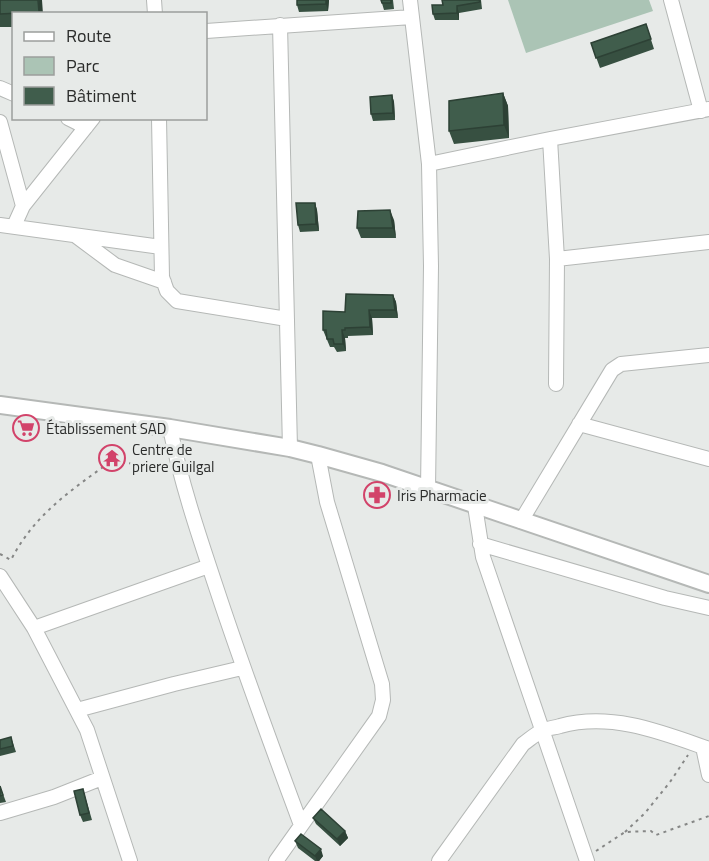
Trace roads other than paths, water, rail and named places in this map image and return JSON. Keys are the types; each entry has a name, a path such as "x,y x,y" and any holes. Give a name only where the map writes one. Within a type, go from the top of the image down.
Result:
{"street":[{"path":"410,0 429,164 431,266 428,489"},
{"path":"429,164 705,110 671,0"},
{"path":"207,31 412,18"},
{"path":"280,25 290,448"},
{"path":"159,120 161,247 166,291 177,301 287,319"},
{"path":"0,122 23,206"},
{"path":"7,226 89,123"},
{"path":"550,139 557,259 556,384"},
{"path":"7,226 161,247"},
{"path":"74,235 115,265 164,282"},
{"path":"557,259 709,242"},
{"path":"521,521 612,370 621,364 709,355"},
{"path":"0,405 170,428 290,448 318,455 382,473 709,584"},
{"path":"579,424 709,459"},
{"path":"170,428 178,467 242,668 301,825"},
{"path":"276,861 379,716 383,700 382,684 327,502 318,455"},
{"path":"475,506 483,557 586,859"},
{"path":"480,544 665,598 709,608"},
{"path":"34,628 209,566"},
{"path":"0,576 4,590 34,628 87,730 130,861"},
{"path":"77,710 242,668"},
{"path":"443,859 523,744 542,731 579,721 603,720 625,723 703,747 709,775"},
{"path":"0,813 54,797 102,778"}],"place":[{"name":"Établissement SAD","path":"26,428"},
{"name":"Centre de priere Guilgal","path":"112,458"},
{"name":"Iris Pharmacie","path":"377,495"}]}
